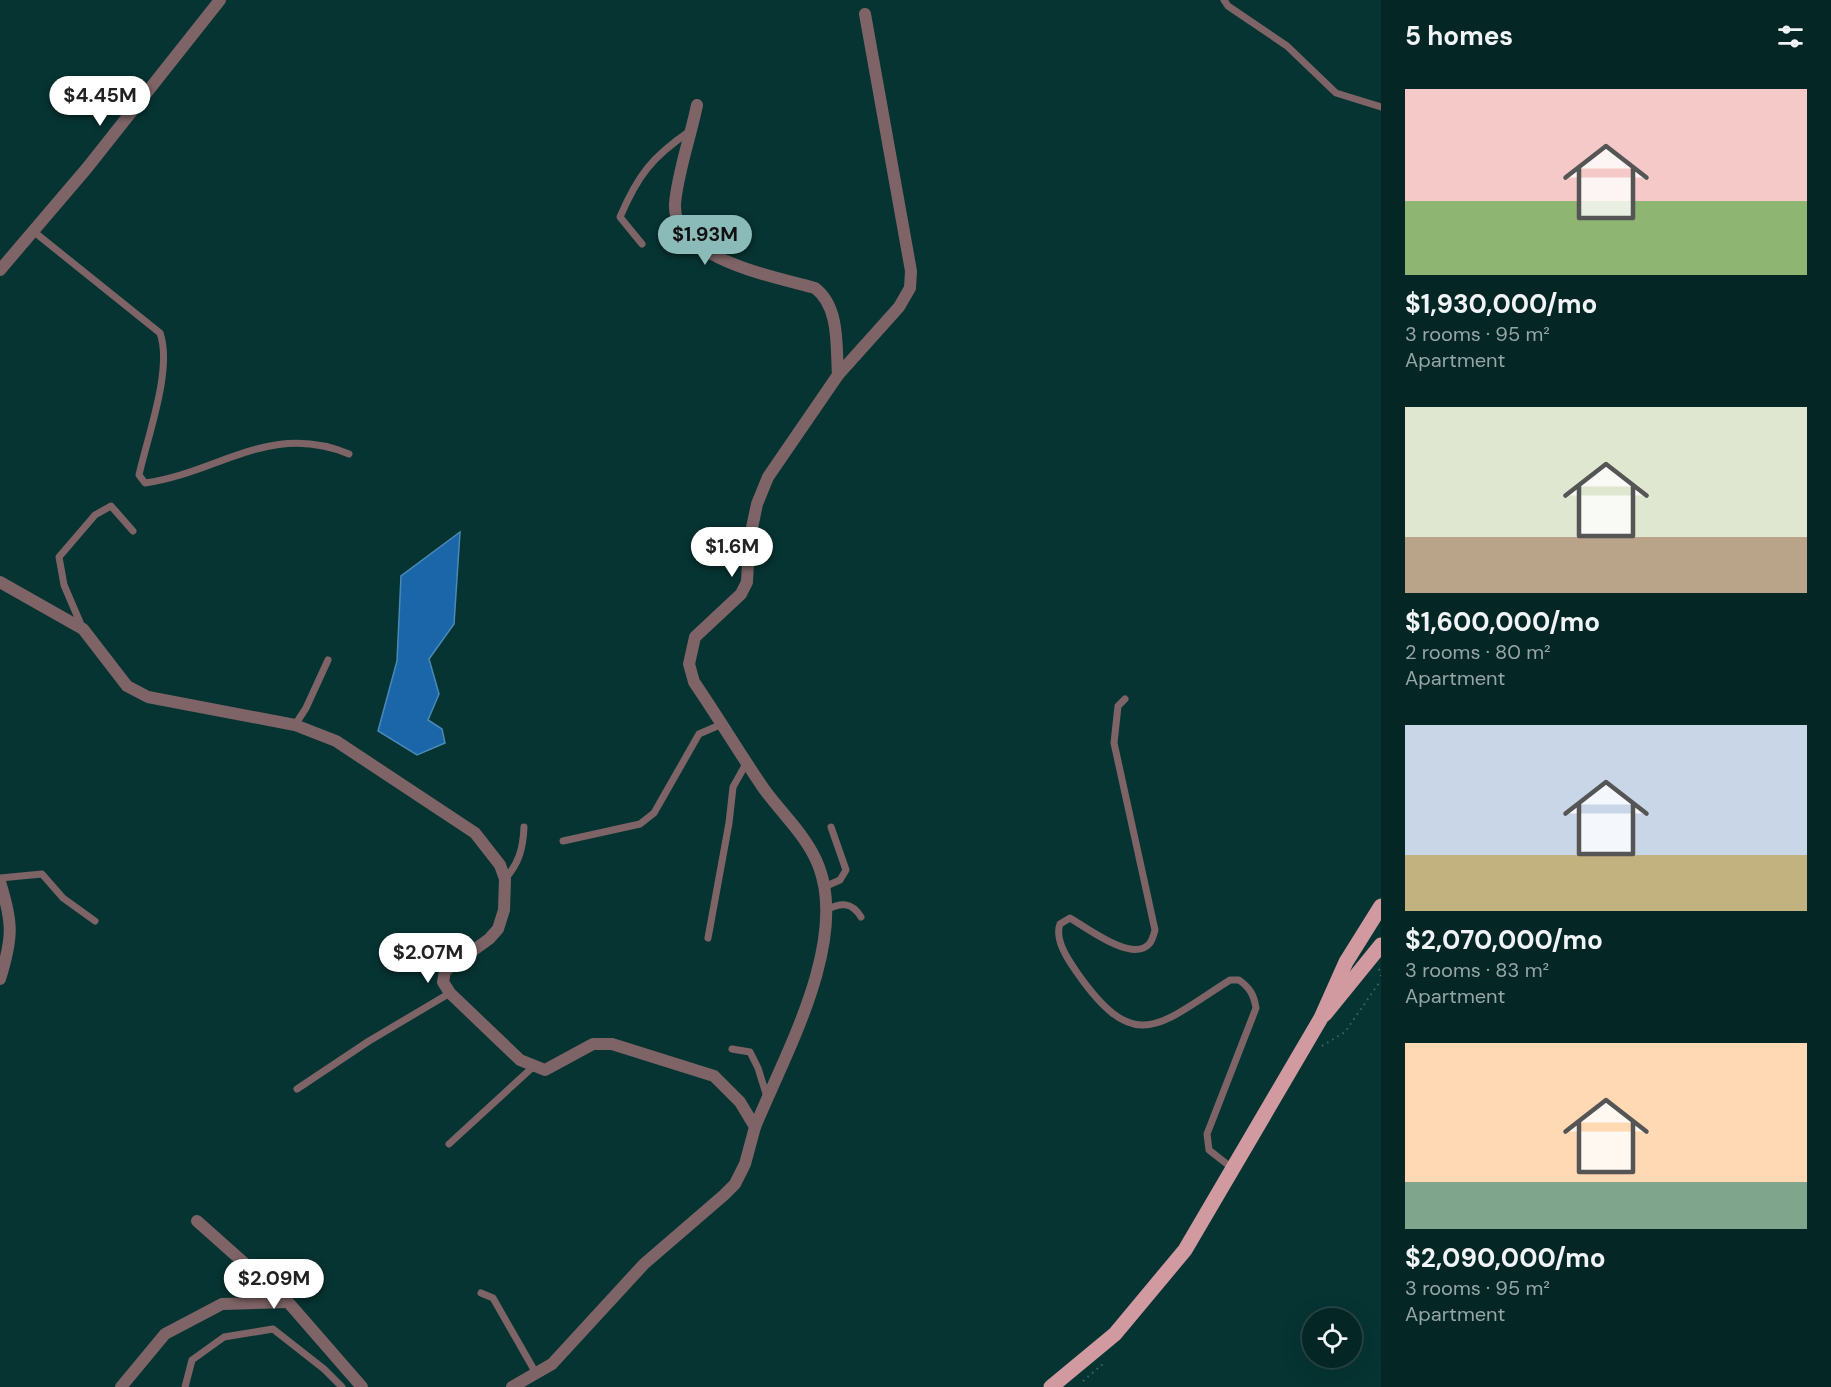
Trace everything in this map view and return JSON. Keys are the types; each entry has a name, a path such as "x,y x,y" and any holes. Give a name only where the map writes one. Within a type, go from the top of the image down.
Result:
{"main road":[{"path":"1051,1387 1095,1352 1134,1313 1185,1250 1321,1018 1346,962 1381,906"},
{"path":"1321,1018 1381,945"}],"street":[{"path":"0,270 220,0"},
{"path":"512,1387 537,1375 552,1364 644,1264 735,1184 746,1164 754,1127 813,988 823,944 826,910 824,887 812,850 747,762 694,682 689,664 695,637 741,594 747,582 750,542 757,504 768,477 838,375 899,307 910,288 911,271 865,14"},
{"path":"697,105 675,204 677,221 688,239 734,265 814,288 823,295 833,320 838,375"},
{"path":"0,584 83,629 127,686 147,697 295,725 336,741 368,760 475,833 500,865 505,879 504,910 498,929 489,939 445,971 442,982 450,993 520,1060 545,1070 592,1044 612,1044 714,1076 740,1102 754,1127"},
{"path":"0,880 10,914 10,944 0,979"},
{"path":"197,1221 288,1302 363,1387"},
{"path":"121,1387 165,1334 222,1304 288,1302"}],"lane":[{"path":"1224,0 1228,6 1287,46 1336,93 1381,107"},
{"path":"642,244 620,217 635,183 666,148 692,130"},
{"path":"33,231 160,333 163,352 160,383 139,475 145,483 174,479 235,453 281,442 335,448 349,454"},
{"path":"83,629 64,585 59,557 95,515 111,506 133,531"},
{"path":"295,725 306,708 328,660"},
{"path":"1125,699 1118,706 1113,743 1155,930 1149,944 1136,951 1122,948 1070,918 1060,924 1058,930 1070,963 1089,989 1108,1012 1135,1026 1152,1025 1169,1018 1230,980 1239,980 1247,986 1254,996 1256,1008 1211,1116 1206,1143 1209,1150 1232,1168"},
{"path":"563,841 640,824 654,813 699,734 722,724"},
{"path":"708,938 729,823 733,787 747,762"},
{"path":"505,879 516,867 523,847 524,827"},
{"path":"824,887 840,880 846,870 831,827"},
{"path":"0,880 42,874 63,898 95,921"},
{"path":"826,910 837,904 849,905 856,909 861,918"},
{"path":"297,1089 369,1041 450,993"},
{"path":"732,1049 750,1052 758,1068 767,1097"},
{"path":"449,1144 534,1066"},
{"path":"481,1293 493,1298 537,1375"},
{"path":"185,1387 192,1360 224,1337 273,1329 324,1369 342,1387"}],"water":[{"path":"460,532 454,624 429,659 439,694 428,720 442,729 445,743 417,755 378,731 397,661 401,576"}]}
